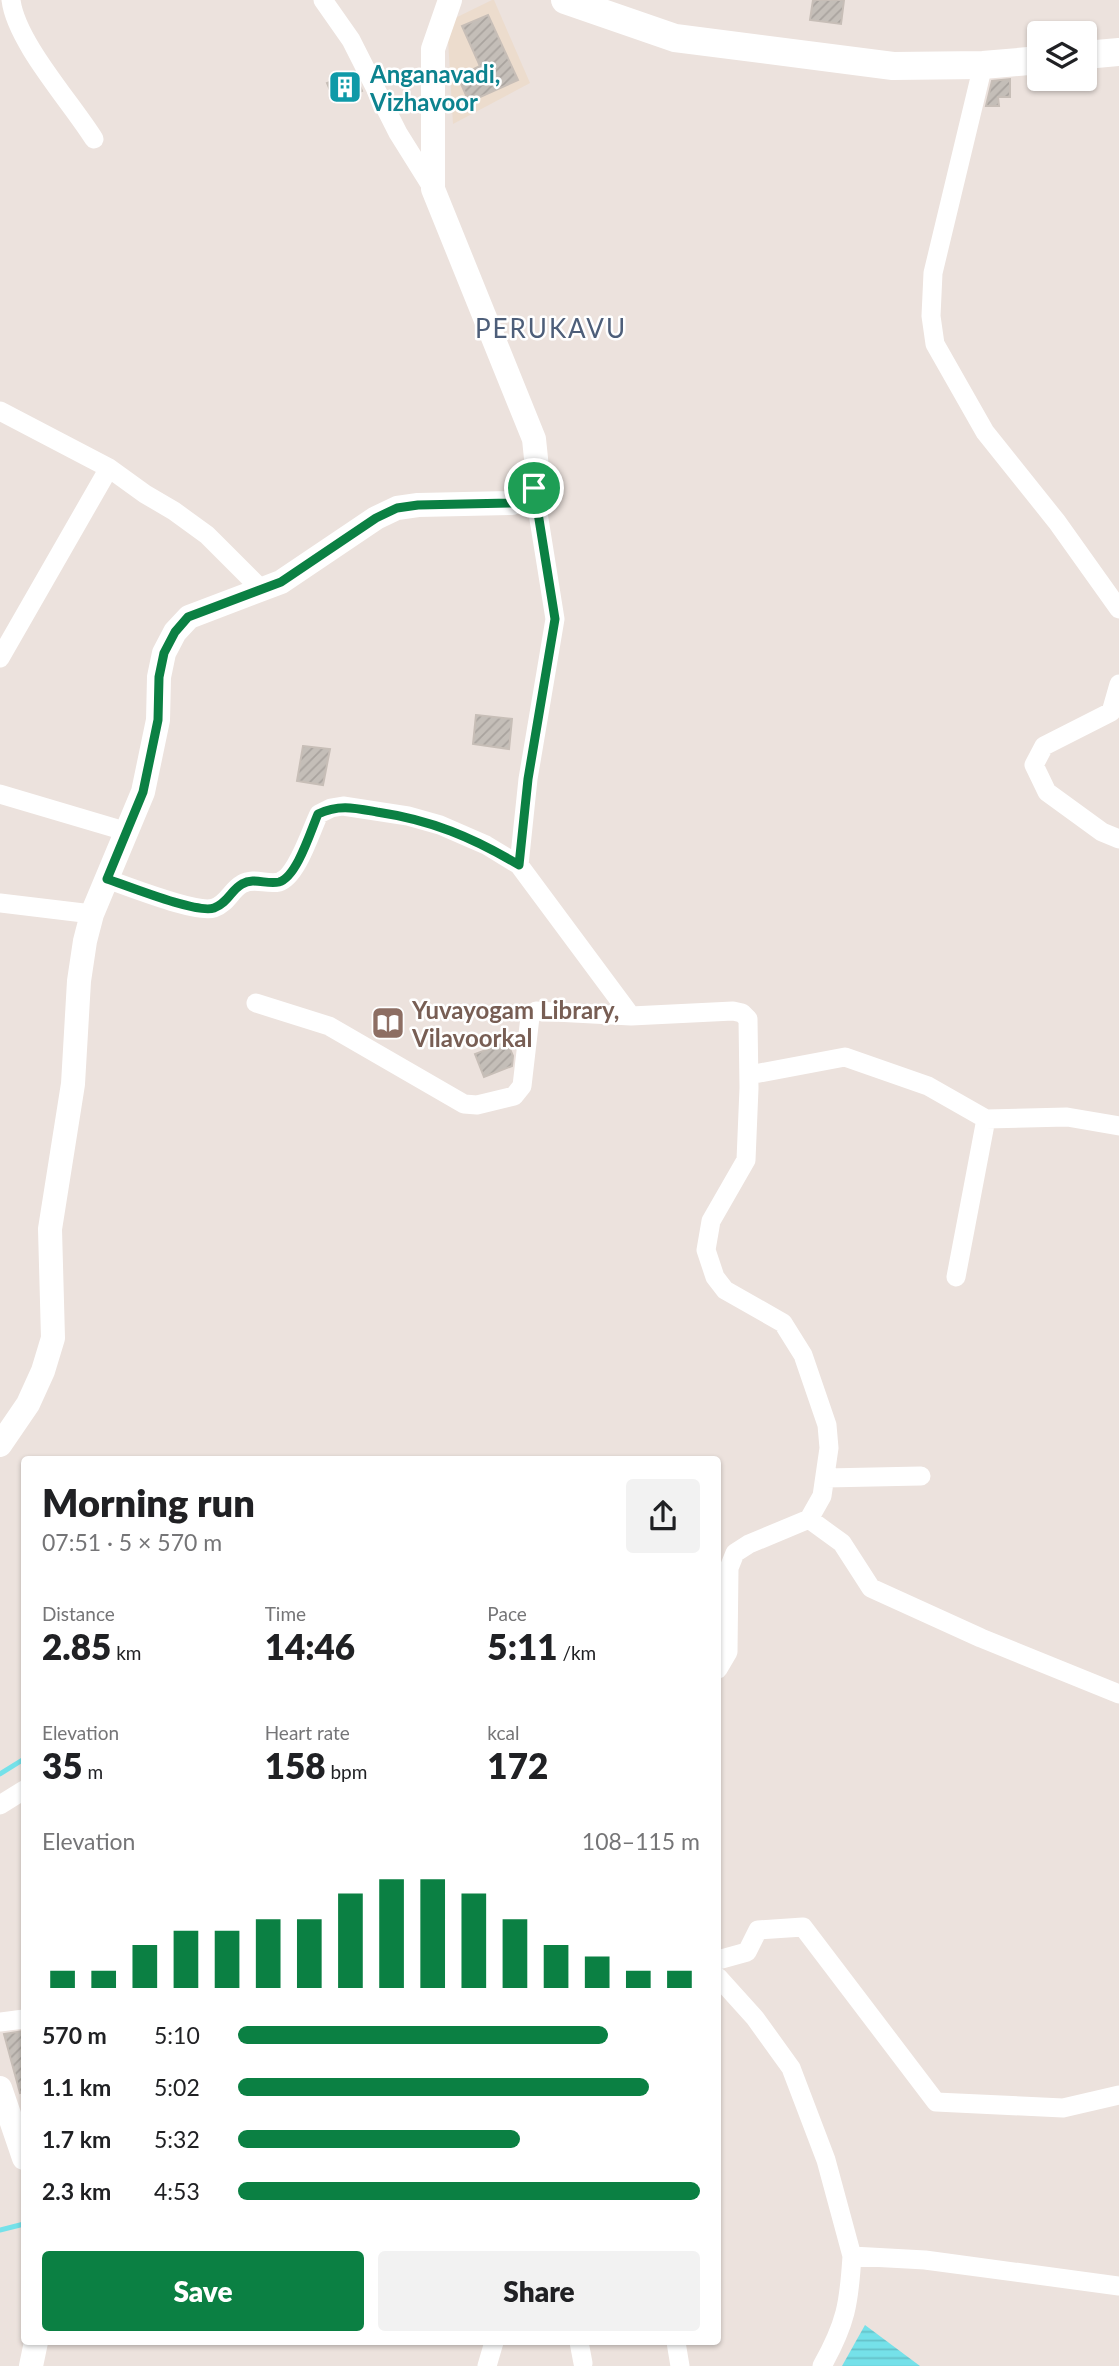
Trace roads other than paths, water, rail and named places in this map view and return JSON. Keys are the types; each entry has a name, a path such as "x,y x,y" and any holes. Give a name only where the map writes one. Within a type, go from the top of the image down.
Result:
{"main road":[{"path":"565,0 675,38 893,66 983,65 1027,61"},
{"path":"1097,54 1119,52"}],"street":[{"path":"11,0 13,13 44,69 94,139"},
{"path":"323,0 351,40 398,133 433,189 534,439 537,468 534,488 555,619 528,779 519,865"},
{"path":"433,189 433,48 450,0"},
{"path":"983,65 933,273 931,316 935,344 985,432 1057,522 1119,609"},
{"path":"0,411 108,468 207,535 262,590"},
{"path":"0,659 108,468"},
{"path":"0,1446 28,1404 43,1371 53,1338 50,1229 73,1083 79,981 92,914 143,792 158,720 159,677 164,653 175,632 188,617 281,582 376,518 397,508 512,503 534,488"},
{"path":"1119,684 1111,712 1044,746 1034,765 1047,792 1102,832 1119,839"},
{"path":"0,794 128,832"},
{"path":"107,879 194,908 212,909 226,902 241,884 253,881 280,882 292,873 318,814 331,808 343,806 440,825 486,845 519,865 631,1016"},
{"path":"0,903 92,914"},
{"path":"256,1003 329,1026 464,1104 477,1105 514,1096 522,1086 530,1017 536,1012 631,1016 733,1011 742,1013 748,1019 746,1160 711,1222 706,1250 715,1277 725,1290 783,1323 803,1355 827,1425 829,1448 822,1496 809,1519 749,1544 735,1553 729,1568 724,1632 728,1652 721,1664"},
{"path":"749,1075 845,1057 928,1086 986,1119 1067,1117 1119,1126"},
{"path":"956,1277 986,1119"},
{"path":"826,1478 921,1476"},
{"path":"809,1519 842,1543 871,1588 981,1638 1119,1694"},
{"path":"0,1805 21,1792"},
{"path":"721,1958 747,1952 758,1930 803,1927 936,2102 1063,2108 1119,2095"},
{"path":"721,1980 763,2028 791,2068 826,2160 852,2256 849,2302 839,2335 822,2366"},
{"path":"0,2022 21,2019"},
{"path":"0,2088 21,2149"},
{"path":"852,2256 925,2260 1119,2286"},
{"path":"31,2366 35,2345"},
{"path":"487,2366 493,2345"},
{"path":"580,2345 583,2363"},
{"path":"676,2345 680,2366"}],"water":[{"path":"865,2325 920,2366 842,2366"}],"waterway":[{"path":"0,1774 21,1761"},
{"path":"0,2230 21,2225"}],"place":[{"name":"Anganavadi, Vizhavoor","path":"345,87"},
{"name":"Yuvayogam Library, Vilavoorkal","path":"388,1023"}],"district":[{"name":"PERUKAVU","path":"551,328"}]}
